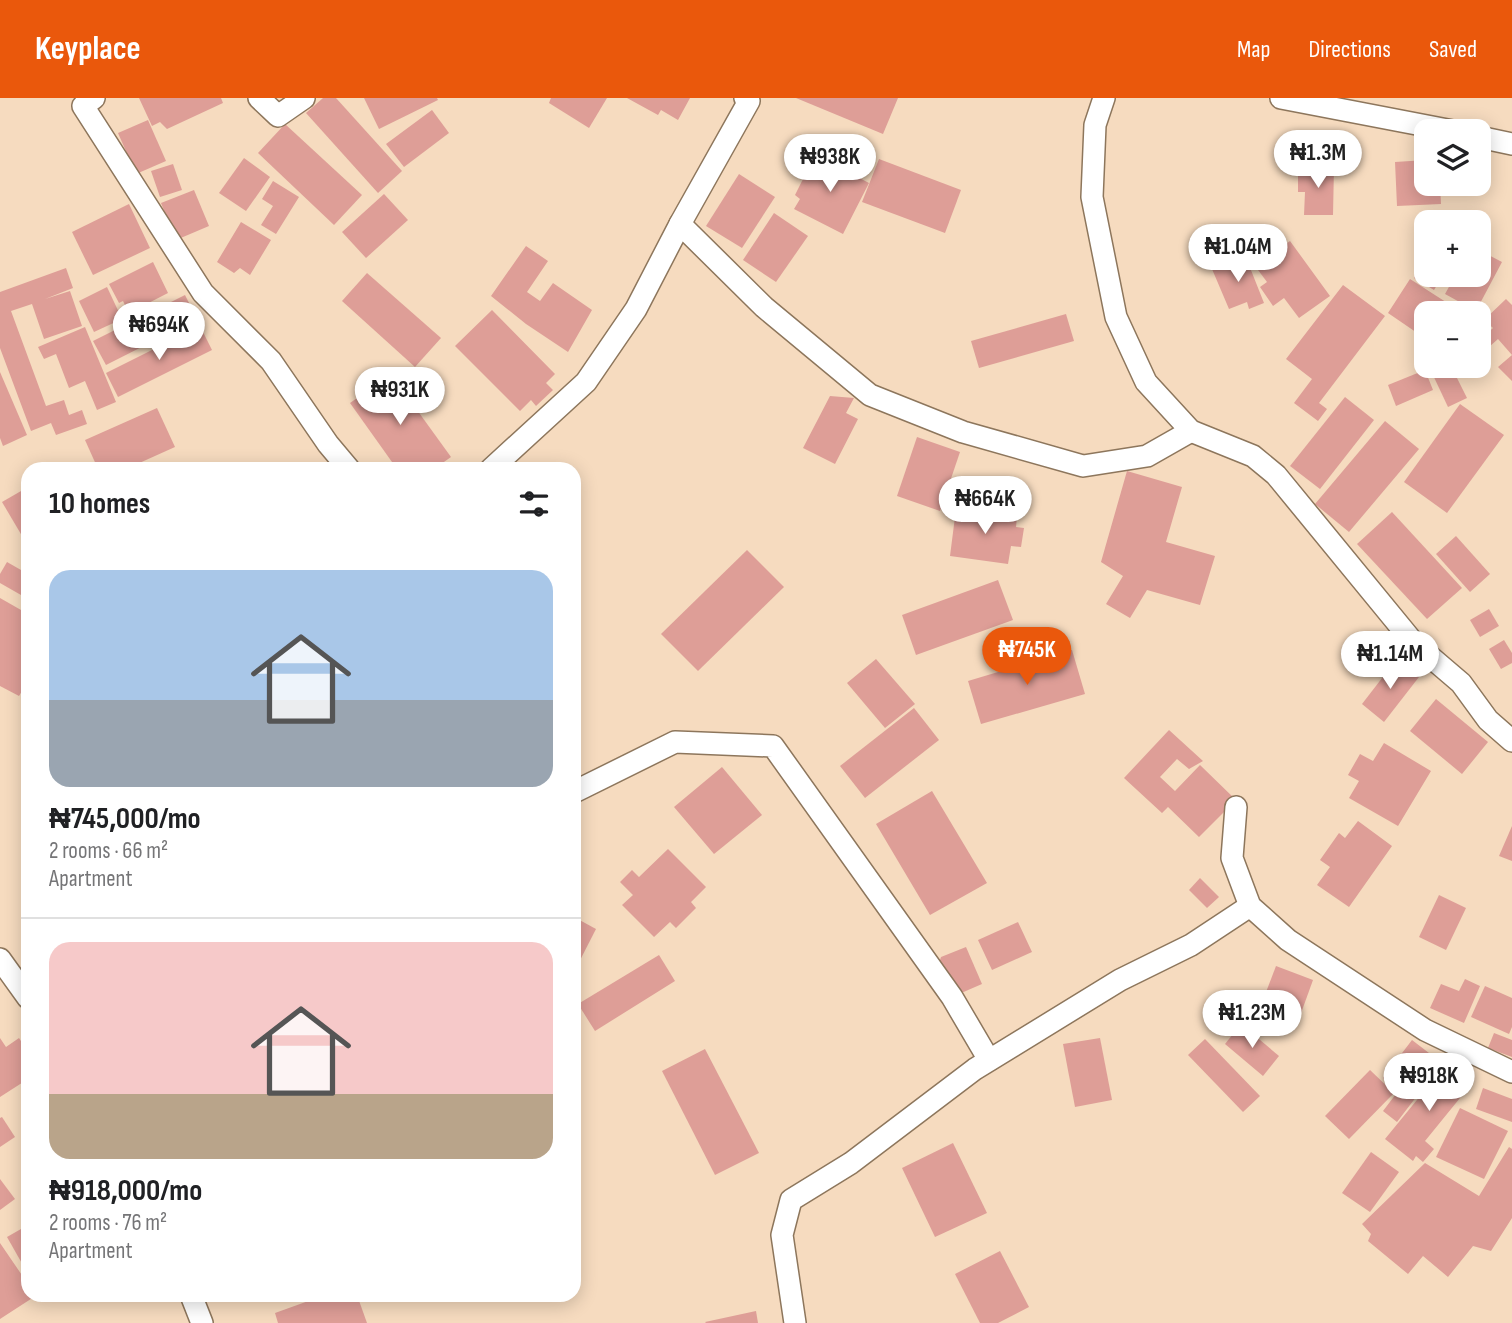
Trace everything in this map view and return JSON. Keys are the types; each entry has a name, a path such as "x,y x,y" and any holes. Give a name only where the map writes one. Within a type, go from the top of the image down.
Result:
{"street":[{"path":"94,98 83,106 203,293 271,361 343,462"},
{"path":"259,98 278,116 304,98"},
{"path":"1104,98 1095,125 1092,197 1116,317 1146,382 1191,431 1253,456 1276,475 1413,642 1461,683 1488,720 1512,741"},
{"path":"1281,98 1414,124"},
{"path":"499,462 586,382 636,309 748,99"},
{"path":"1491,140 1512,144"},
{"path":"680,224 764,307 870,395 963,432 1083,466 1147,456 1191,431"},
{"path":"581,789 675,742 773,746 944,986 989,1060"},
{"path":"1236,807 1232,858 1250,906 1288,940 1425,1030 1512,1072"},
{"path":"795,1323 782,1235 791,1200 851,1163 989,1060 1119,981 1191,945 1250,906"},
{"path":"0,959 21,988"},
{"path":"194,1302 202,1323"}],"building":[{"path":"139,98 221,98 223,103 167,129 160,122 152,126"},
{"path":"323,98 336,98 402,171 378,193 306,113"},
{"path":"364,98 437,98 438,100 379,129"},
{"path":"551,98 607,98 589,128 549,103"},
{"path":"627,98 690,98 678,120 661,110 658,115"},
{"path":"796,98 898,98 883,134"},
{"path":"432,110 449,133 404,167 386,144"},
{"path":"148,120 166,161 136,174 118,133"},
{"path":"285,124 362,195 334,225 258,153"},
{"path":"815,155 869,183 843,234 794,209 800,199 795,195"},
{"path":"244,158 270,177 246,211 219,193"},
{"path":"879,159 961,190 945,233 862,202"},
{"path":"1414,161 1414,196 1441,196 1441,204 1397,206 1395,162"},
{"path":"173,164 182,190 160,197 151,171"},
{"path":"1305,166 1334,167 1333,215 1304,215 1305,192 1298,192 1298,175 1305,175"},
{"path":"739,174 775,197 742,248 706,226"},
{"path":"273,181 299,197 276,234 261,225 273,206 262,199"},
{"path":"194,190 209,226 176,240 161,203"},
{"path":"384,194 408,220 366,258 342,232"},
{"path":"129,204 150,248 93,275 72,232"},
{"path":"774,213 808,236 776,282 743,260"},
{"path":"241,222 271,240 250,275 240,268 234,273 217,262"},
{"path":"1290,241 1330,296 1299,318 1284,298 1273,306 1260,287 1267,282 1255,266"},
{"path":"526,246 548,261 527,292 540,301 553,283 592,310 568,352 491,296"},
{"path":"1245,255 1264,303 1249,309 1247,302 1229,309 1212,269"},
{"path":"1491,256 1502,262 1491,283"},
{"path":"153,262 168,293 129,313 123,301 119,303 109,284"},
{"path":"66,268 73,288 45,299 70,291 82,326 44,339 32,304 11,311 46,406 64,400 69,415 82,410 87,424 56,435 51,423 31,431 0,348 0,292"},
{"path":"367,273 441,338 415,367 342,301"},
{"path":"1410,279 1414,282 1414,287 1422,287 1444,301 1414,301 1414,331 1388,313"},
{"path":"1343,285 1385,316 1319,403 1327,409 1318,421 1294,403 1312,379 1286,359"},
{"path":"107,287 122,319 94,332 79,301"},
{"path":"1449,287 1489,287 1481,301 1458,301 1445,294"},
{"path":"185,295 197,319 106,365 93,341"},
{"path":"1506,299 1512,305 1512,355 1498,339 1491,345 1491,313"},
{"path":"492,310 555,374 546,383 553,390 536,406 531,400 520,411 455,346"},
{"path":"1066,314 1074,341 979,368 971,341"},
{"path":"200,326 212,350 118,397 106,373"},
{"path":"85,327 116,402 97,410 85,381 69,388 56,354 44,359 38,347"},
{"path":"1512,355 1512,381 1498,367"},
{"path":"0,372 27,435 3,446 0,438"},
{"path":"391,374 451,457 444,462 392,462 350,403"},
{"path":"1414,374 1414,378 1428,378 1433,390 1396,406 1388,385"},
{"path":"1434,378 1457,378 1467,398 1448,407"},
{"path":"830,396 854,398 846,413 858,419 835,464 803,448"},
{"path":"1345,397 1374,420 1320,489 1290,466"},
{"path":"1460,404 1504,435 1447,513 1404,482"},
{"path":"157,408 175,447 142,462 95,462 85,440"},
{"path":"1385,421 1419,449 1349,532 1315,504"},
{"path":"917,437 960,452 940,511 897,496"},
{"path":"1127,471 1182,487 1166,542 1215,556 1200,605 1147,590 1130,618 1106,604 1123,576 1101,562"},
{"path":"21,491 21,534 2,502"},
{"path":"956,509 1017,517 1016,527 1024,528 1021,547 1011,546 1008,564 950,556"},
{"path":"1392,512 1462,588 1427,619 1357,544"},
{"path":"1456,536 1490,574 1470,592 1436,554"},
{"path":"747,550 784,587 698,671 661,634"},
{"path":"7,562 21,570 21,595 0,583 0,574"},
{"path":"998,580 1013,620 916,655 902,615"},
{"path":"0,598 21,610 21,693 19,696 0,686"},
{"path":"1489,609 1499,626 1480,637 1470,620"},
{"path":"1504,640 1512,653 1512,663 1501,669 1489,649"},
{"path":"1072,650 1085,694 981,724 968,681"},
{"path":"876,659 915,704 885,728 847,683"},
{"path":"1396,660 1419,677 1384,722 1362,704"},
{"path":"1436,699 1488,742 1462,774 1410,731"},
{"path":"914,708 939,740 865,798 840,766"},
{"path":"1169,730 1203,761 1189,769 1177,759 1160,777 1175,791 1200,765 1236,800 1199,837 1168,807 1162,813 1124,778"},
{"path":"1384,743 1431,771 1398,826 1349,798 1359,781 1348,775 1360,754 1373,761"},
{"path":"722,767 762,815 714,854 674,807"},
{"path":"932,791 987,883 930,915 876,824"},
{"path":"1358,821 1392,846 1349,907 1317,885 1330,867 1320,860 1339,833 1345,838"},
{"path":"1512,826 1512,861 1499,856"},
{"path":"668,849 706,887 691,902 696,908 676,928 670,922 654,937 622,905 633,895 620,882 632,870 639,877"},
{"path":"1200,878 1219,897 1207,908 1189,890"},
{"path":"1439,895 1466,908 1446,950 1419,937"},
{"path":"581,921 596,929 581,958"},
{"path":"1018,922 1032,952 992,970 978,940"},
{"path":"966,947 982,984 952,997 938,966 941,957"},
{"path":"659,955 675,981 595,1031 581,1009 581,1002"},
{"path":"1276,966 1313,980 1296,1027 1258,1013"},
{"path":"1465,979 1480,986 1464,1023 1430,1008 1441,984 1459,991"},
{"path":"1485,986 1512,998 1512,1027 1509,1034 1471,1017"},
{"path":"1241,1024 1279,1056 1263,1076 1225,1044"},
{"path":"1494,1033 1512,1040 1512,1057 1488,1048"},
{"path":"0,1038 6,1047 19,1038 21,1084 0,1097"},
{"path":"1100,1038 1112,1100 1075,1107 1063,1044"},
{"path":"1205,1039 1260,1096 1243,1112 1188,1055"},
{"path":"1412,1040 1442,1063 1397,1122 1383,1111 1399,1090 1383,1078"},
{"path":"705,1049 759,1153 715,1175 662,1071"},
{"path":"1448,1062 1473,1082 1425,1141 1434,1149 1423,1162 1416,1156 1413,1161 1385,1139"},
{"path":"1370,1070 1394,1093 1349,1139 1325,1116"},
{"path":"1483,1088 1512,1099 1512,1122 1476,1109"},
{"path":"1460,1108 1508,1131 1484,1179 1436,1157"},
{"path":"2,1117 15,1137 0,1147 0,1118"},
{"path":"953,1143 987,1213 935,1237 902,1168"},
{"path":"1509,1147 1512,1149 1512,1218 1491,1251 1473,1246 1448,1277 1423,1256 1408,1274 1368,1241 1371,1234 1362,1224 1425,1163 1479,1196"},
{"path":"1371,1152 1399,1172 1370,1212 1342,1193"},
{"path":"0,1179 15,1199 0,1210"},
{"path":"21,1229 21,1262 7,1237"},
{"path":"0,1243 21,1274 21,1302 26,1302 0,1319"},
{"path":"1000,1251 1029,1307 998,1323 980,1323 955,1274"},
{"path":"306,1302 360,1302 367,1323 278,1323 275,1313"},
{"path":"756,1311 758,1323 705,1322"}]}
